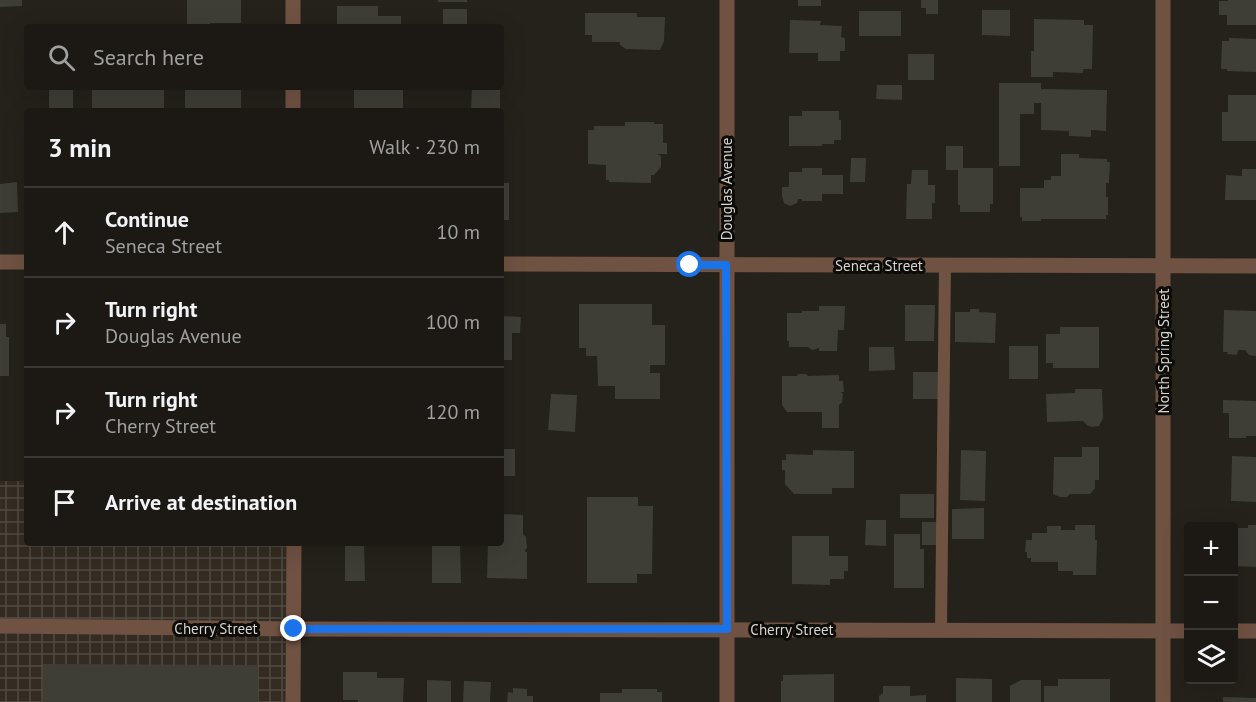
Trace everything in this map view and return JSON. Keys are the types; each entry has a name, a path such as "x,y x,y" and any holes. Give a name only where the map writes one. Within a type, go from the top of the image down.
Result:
{"street":[{"path":"293,0 293,24"},
{"name":"Douglas Avenue","path":"727,0 727,702"},
{"name":"North Spring Street","path":"1162,702 1163,0"},
{"path":"293,90 293,108"},
{"path":"0,261 24,262"},
{"name":"Seneca Street","path":"504,264 1256,266"},
{"path":"293,702 294,546"},
{"name":"Cherry Street","path":"0,626 1184,631"},
{"path":"1238,631 1256,631"}],"lane":[{"path":"941,630 945,265"}],"shaded area":[{"path":"0,481 24,481 24,546 294,546 293,702 0,702"}],"building":[{"path":"0,0 22,0 22,6 0,7"},
{"path":"187,0 241,0 241,23 187,24"},
{"path":"438,0 467,0 467,2 438,2"},
{"path":"798,0 821,0 821,6 798,6"},
{"path":"921,0 938,0 938,14 926,14 926,8 921,8"},
{"path":"1256,0 1256,25 1227,25 1227,15 1219,15 1219,1"},
{"path":"337,6 378,6 378,16 401,16 401,24 337,24"},
{"path":"443,9 467,9 467,24 443,24"},
{"path":"982,10 1010,10 1010,36 982,35"},
{"path":"859,11 901,11 901,36 859,36"},
{"path":"585,13 637,13 637,17 665,17 664,41 660,50 626,49 620,45 620,42 592,42 592,35 585,35"},
{"path":"1034,19 1084,20 1084,25 1093,25 1092,69 1083,69 1083,73 1053,72 1053,77 1031,77"},
{"path":"790,20 821,21 820,25 842,26 841,37 845,38 845,51 840,51 840,61 818,61 818,53 789,53"},
{"path":"1229,38 1256,39 1256,72 1221,69 1222,41 1229,41"},
{"path":"908,54 934,54 934,80 908,80"},
{"path":"999,83 1041,83 1041,89 1107,90 1106,131 1091,130 1091,137 1069,136 1069,131 1041,130 1041,103 1034,103 1034,114 1020,114 1020,166 999,166"},
{"path":"877,85 902,85 902,100 876,99"},
{"path":"49,90 73,90 73,108 49,108"},
{"path":"92,90 164,90 164,108 92,108"},
{"path":"185,90 241,90 241,108 185,108"},
{"path":"354,90 403,90 403,108 354,108"},
{"path":"472,90 500,90 500,108 471,108"},
{"path":"1228,95 1256,95 1256,141 1222,141 1222,112 1228,112"},
{"path":"802,111 839,111 841,140 834,140 834,144 822,144 822,146 789,146 789,116 802,116"},
{"path":"625,122 663,124 663,143 667,143 667,154 657,154 661,156 661,167 654,175 651,175 651,183 609,182 606,180 606,165 588,164 588,130 594,130 594,126 625,126"},
{"path":"946,146 963,146 963,168 993,168 993,204 990,204 990,212 960,212 958,170 946,170"},
{"path":"1061,154 1079,154 1079,158 1107,159 1107,162 1110,162 1109,183 1106,183 1108,215 1106,219 1022,221 1020,188 1044,188 1044,180 1051,180 1051,176 1061,176"},
{"path":"851,158 866,158 865,182 850,182"},
{"path":"802,168 822,168 822,175 843,175 843,194 822,194 822,201 798,199 797,203 790,206 784,203 782,187 789,187 789,172 802,172"},
{"path":"1242,169 1256,169 1256,200 1225,200 1226,175 1242,176"},
{"path":"912,170 928,170 928,185 935,185 932,219 906,219 907,184 911,184"},
{"path":"17,182 18,212 0,213 0,184"},
{"path":"504,183 509,183 509,220 504,220"},
{"path":"579,304 652,304 652,325 665,325 665,365 650,365 650,373 660,373 660,399 615,399 615,386 598,386 597,356 586,356 586,348 579,348"},
{"path":"905,305 935,305 934,341 905,341"},
{"path":"819,306 845,306 844,330 838,330 837,351 789,347 787,313 819,311"},
{"path":"970,309 996,313 995,343 955,342 955,312 970,312"},
{"path":"1224,310 1256,311 1256,356 1249,355 1245,350 1238,350 1237,355 1223,352"},
{"path":"504,316 521,317 520,333 512,333 512,360 504,360"},
{"path":"0,324 6,324 6,337 9,337 9,376 0,376"},
{"path":"1060,327 1099,327 1099,368 1053,368 1053,363 1046,363 1046,334 1060,334"},
{"path":"1009,346 1038,346 1038,379 1009,379"},
{"path":"869,347 894,347 895,370 869,371"},
{"path":"913,372 938,372 938,399 913,399"},
{"path":"798,374 839,375 839,381 843,381 844,392 841,392 842,402 839,405 839,428 822,428 822,412 787,412 782,405 782,376 797,376"},
{"path":"1075,389 1102,389 1103,418 1099,426 1088,426 1083,421 1047,422 1046,394 1075,393"},
{"path":"551,394 577,395 575,432 548,430"},
{"path":"1223,400 1256,401 1256,436 1229,438 1229,413 1223,413"},
{"path":"1082,447 1099,447 1099,480 1095,480 1095,488 1090,494 1070,494 1067,497 1060,497 1053,494 1054,457 1082,457"},
{"path":"504,449 515,449 515,476 504,476"},
{"path":"813,450 854,451 854,488 832,488 832,494 794,494 785,484 782,460 786,460 786,454 813,455"},
{"path":"961,450 986,451 985,501 960,500"},
{"path":"1232,456 1256,457 1256,502 1231,501"},
{"path":"900,494 934,494 934,518 900,518"},
{"path":"587,497 638,497 638,506 653,506 652,574 637,574 637,583 587,583"},
{"path":"984,508 984,539 952,539 952,509"},
{"path":"504,514 523,515 523,534 526,537 527,548 525,552 527,552 527,579 487,578 488,546 504,546"},
{"path":"866,520 886,520 886,546 865,545"},
{"path":"922,522 938,522 938,545 922,545"},
{"path":"1075,525 1095,525 1096,575 1073,575 1073,571 1058,571 1058,562 1031,562 1031,558 1027,558 1026,540 1032,540 1032,533 1047,533 1047,526 1061,526 1061,530 1075,530"},
{"path":"1248,525 1256,525 1256,567 1238,566 1238,528 1248,528"},
{"path":"894,534 920,534 920,549 924,549 924,588 894,588"},
{"path":"792,536 829,536 829,556 848,556 848,571 844,571 844,579 830,579 830,585 792,584"},
{"path":"345,546 364,546 365,581 345,581"},
{"path":"432,546 460,546 461,583 432,583"},
{"path":"43,664 258,665 258,702 43,702"},
{"path":"343,672 377,672 377,678 404,678 403,702 343,700"},
{"path":"834,674 834,702 781,702 783,675"},
{"path":"956,678 992,679 992,702 956,702"},
{"path":"1058,679 1110,679 1110,702 1044,702 1044,686 1058,686"},
{"path":"427,680 451,681 451,702 427,702"},
{"path":"1021,680 1041,680 1041,702 1010,702 1010,686"},
{"path":"464,681 491,682 490,702 463,702"},
{"path":"883,686 910,686 910,696 926,695 926,702 880,702 879,696 883,693"},
{"path":"513,688 527,689 527,696 533,696 533,702 507,702 508,692 513,693"},
{"path":"622,689 657,689 657,692 662,692 662,702 600,702 600,693 622,693"},
{"path":"1223,697 1256,698 1256,702 1223,702"}],"route":[{"path":"294,629 727,629 726,265 690,265"}]}
